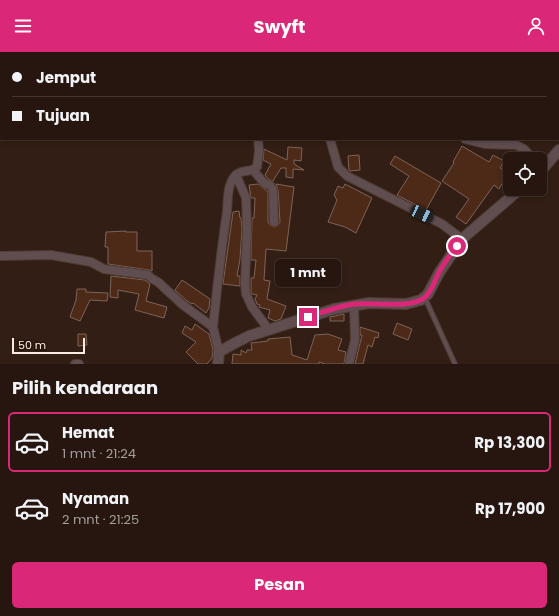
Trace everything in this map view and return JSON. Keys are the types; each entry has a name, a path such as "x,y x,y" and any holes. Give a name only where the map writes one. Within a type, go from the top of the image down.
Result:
{"street":[{"path":"218,364 219,352 214,328 224,222 230,187 236,175 240,172 253,170 257,167 259,150 258,140"},
{"path":"330,140 338,167 347,176 442,224 462,239"},
{"path":"469,140 485,144 516,145 527,152"},
{"path":"547,163 559,150"},
{"path":"253,170 265,184 270,185 273,190 274,222"},
{"path":"236,175 246,198 246,294 252,307 269,330"},
{"path":"219,352 233,344 269,330 334,309 369,303 406,304 418,302 425,298 428,294 444,264 462,239 512,196"},
{"path":"0,256 32,254 59,256 91,262 104,268 148,275 183,305 214,328"},
{"path":"349,364 355,340 354,305"}],"lane":[{"path":"425,298 455,364"}],"building":[{"path":"462,146 489,162 493,155 503,160 500,168 503,170 503,182 499,189 494,185 466,224 456,217 469,199 442,181 454,163 453,162"},
{"path":"288,147 302,148 301,161 294,160 294,164 304,170 293,169 293,178 286,177 286,168 281,168 273,181 268,179 265,175 271,164 263,160 264,149 287,160"},
{"path":"359,155 360,170 350,171 348,156"},
{"path":"395,156 441,183 426,210 397,195 409,176 390,164"},
{"path":"258,184 268,192 268,222 274,227 280,222 278,190 276,184 294,187 286,251 266,249 264,280 270,281 267,299 286,306 281,319 275,321 268,318 270,310 259,307 260,305 257,304 255,299 257,295 251,293 251,278 254,278 256,260 251,260 252,218 254,218 255,198 251,198 249,185"},
{"path":"345,184 372,198 356,233 345,227 328,222 337,200 334,195 338,186 343,188"},
{"path":"239,211 242,229 237,276 240,276 240,286 223,284 233,212"},
{"path":"106,232 137,232 137,251 152,251 152,271 108,264 108,247 105,247"},
{"path":"111,276 145,280 150,284 146,301 167,307 164,318 135,310 139,294 118,290 118,298 110,297"},
{"path":"182,280 210,299 209,308 206,313 193,303 192,304 187,301 175,290"},
{"path":"77,289 86,289 86,292 108,293 107,301 90,300 80,321 70,317 76,300"},
{"path":"344,314 344,321 330,321 330,317"},
{"path":"397,323 412,329 408,340 393,334"},
{"path":"195,324 209,334 213,350 212,358 207,364 198,364 186,352 196,342 182,333 185,326 192,330"},
{"path":"360,327 379,333 378,338 375,337 372,347 368,345 363,364 355,364 362,335 360,335"},
{"path":"78,334 86,334 87,345 78,346"},
{"path":"328,334 342,339 338,350 346,352 344,364 325,364 319,362 319,364 232,364 233,354 241,355 241,350 246,353 247,350 252,350 251,343 268,341 268,339 290,337 292,355 307,360 315,335"}],"route":[{"path":"308,317 354,305 369,303 412,304 418,302 425,298 428,294 438,273 457,246"}]}
